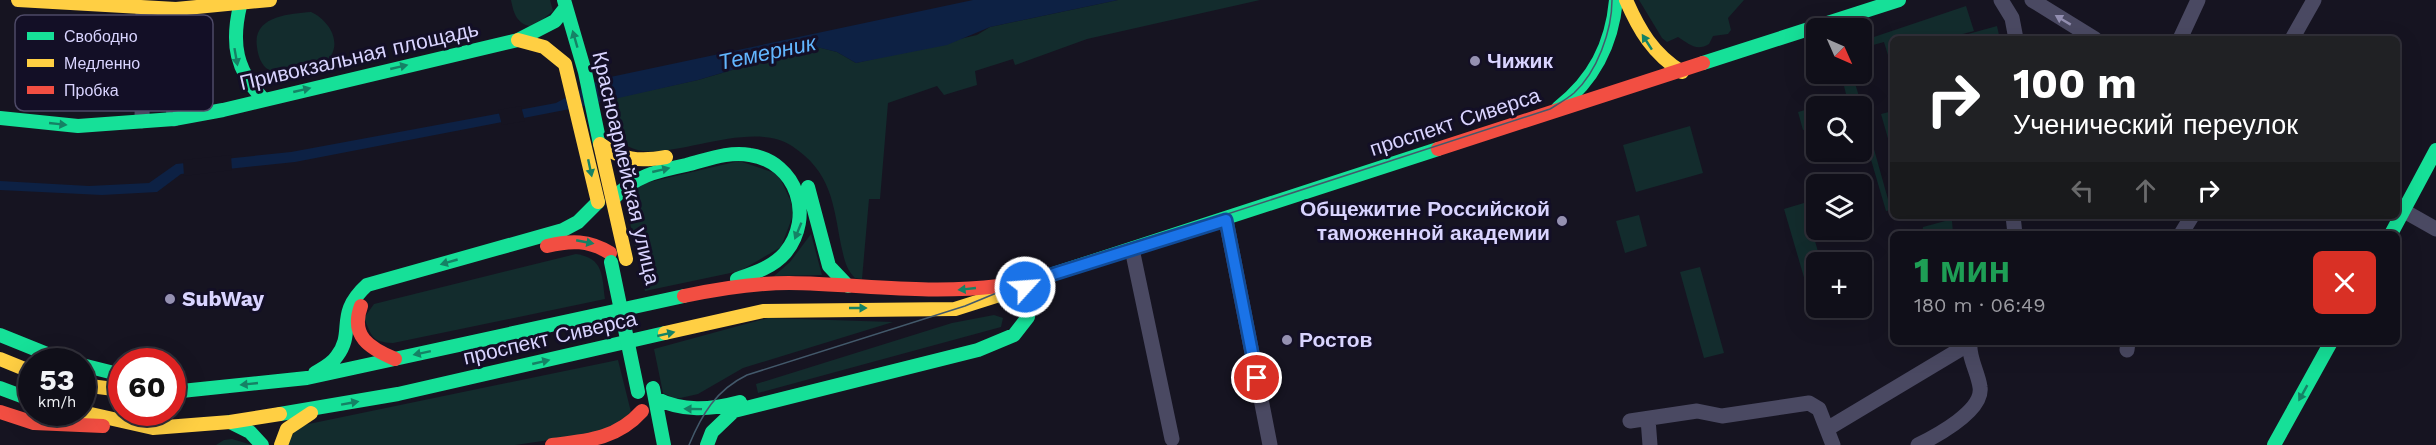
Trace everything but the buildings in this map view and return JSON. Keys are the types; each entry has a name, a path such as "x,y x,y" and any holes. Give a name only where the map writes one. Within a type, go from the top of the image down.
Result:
{"main road":[{"path":"18,0 168,10 240,6 270,0"},
{"path":"1552,112 1605,71 1616,14 1616,0"},
{"path":"1626,0 1654,52 1663,61 1682,72"},
{"name":"проспект Сиверса","path":"96,415 153,428 230,422 319,409 398,394 763,311 955,309 971,306 1025,284 1899,0"},
{"name":"Привокзальная площадь","path":"213,110 518,40 555,21 565,3"},
{"name":"Красноармейская улица","path":"565,3 585,72 628,265"},
{"path":"240,6 234,27 238,67 248,84 263,99"},
{"name":"Красноармейская улица","path":"518,40 553,51 565,64 570,75 643,417 621,432 552,445"},
{"path":"1605,71 1626,89"},
{"name":"Привокзальная площадь","path":"0,118 78,126 174,119 210,111"},
{"path":"599,138 618,158 632,161 734,143 751,144 778,152 806,179 829,266 836,276 848,286"},
{"path":"2400,208 2436,150"},
{"path":"613,199 631,180 654,171 738,154 772,160 789,174 801,207 801,221 785,253 764,269 705,292"},
{"path":"307,378 332,363 340,354 348,305 367,285 563,230 578,222 598,202"},
{"path":"395,359 376,351 365,342 357,326 359,311 374,295 567,240 593,243 610,258"},
{"name":"проспект Сиверса","path":"186,391 307,378 705,292 787,283 945,291 1025,284"},
{"path":"707,445 712,432 734,411 899,370 1014,335 1024,325 1029,309 1025,284"},
{"name":"Красноармейская улица","path":"634,294 645,352"},
{"path":"0,335 32,348"},
{"path":"664,445 653,386 668,405 683,409 715,408 976,344 995,342"},
{"path":"2274,445 2329,345"},
{"path":"0,359 18,366"},
{"path":"186,386 210,388"},
{"path":"0,388 18,395"},
{"path":"281,445 287,429 319,409"},
{"path":"0,412 34,423 153,428"},
{"path":"230,422 250,432 262,445"}],"street":[{"path":"2001,0 2012,18 2015,36"},
{"path":"2032,0 2090,36"},
{"path":"2181,36 2198,0"},
{"path":"2294,36 2314,0"},
{"path":"143,9 143,15"},
{"path":"168,10 168,15"},
{"path":"142,111 142,122"},
{"path":"174,111 174,119"},
{"path":"2400,208 2436,228"},
{"path":"1226,220 1269,445"},
{"path":"1132,249 1172,439"},
{"path":"1827,429 1967,345"},
{"path":"1918,445 1967,414 1976,403 1981,389 1970,345"},
{"path":"1630,421 1697,411 1722,416 1809,403 1817,406 1833,445"},
{"path":"1648,419 1650,445"}],"green space":[{"path":"511,0 550,0 553,11 533,27 528,26 517,18"},
{"path":"1118,0 1260,0 1087,39 1015,65 1013,59 975,71 977,85 944,95 937,86 888,103 880,199 869,199 862,279 855,278 845,262 832,202 823,177 805,156 792,146 772,138 750,137 726,139 677,149 637,150 620,138 605,100 698,80 814,46 837,52 856,63 977,35 990,27"},
{"path":"1639,0 1744,0 1728,18 1731,30 1728,34 1713,36 1709,44 1696,47 1678,37 1667,42 1662,38"},
{"path":"1966,6 1974,31 1959,36 1890,36 1890,62 1884,42 1872,45 1872,38"},
{"path":"311,12 325,23 334,37 333,53 328,60 320,66 300,72 285,73 266,68 257,50 257,37 260,29 266,23 283,16"},
{"path":"1997,26 1999,35 1995,36 1961,36"},
{"path":"1844,84 1855,84 1859,96 1846,96"},
{"path":"1806,110 1806,129 1803,130 1798,112"},
{"path":"1890,112 1890,146 1881,114"},
{"path":"1690,126 1703,173 1636,192 1623,145"},
{"path":"1872,142 1890,206 1890,210 1886,211 1872,162"},
{"path":"739,161 778,174 795,210 781,247 740,271 645,291 626,205 632,193 641,184"},
{"path":"1804,203 1806,240 1815,240 1818,252 1806,252 1806,284 1784,209"},
{"path":"1639,215 1647,246 1625,253 1616,221"},
{"path":"1949,220 1952,221 1953,231 1922,231 1923,227"},
{"path":"811,234 822,275 774,276 790,262"},
{"path":"576,254 592,259 597,264 602,276 605,299 393,343 380,341 373,337 364,318 374,304"},
{"path":"1700,267 1724,353 1704,358 1680,272"},
{"path":"994,315 1003,318 1001,327 758,393 756,384 952,323"},
{"path":"768,318 893,322 743,368 698,394 676,399 663,393 654,349"},
{"path":"618,360 631,412 612,431 515,445 285,445 299,426"},
{"path":"232,439 252,445 216,445 224,440"}],"water":[{"name":"Темерник","path":"973,0 1118,0 990,27 947,45 856,63 837,52 813,46 698,80 570,109 295,162 181,174 157,192 102,195 0,190 0,181 89,186 149,183 176,164 291,152 556,103 601,79"}],"pier":[{"path":"521,106 525,121 502,125 498,110"},
{"path":"231,155 232,170 184,176 183,160"}],"tram line":[{"path":"689,445 711,404 727,388 747,375 965,306 1040,275 1550,109 1574,93 1590,74 1606,38 1612,0"}],"traffic: fast":[{"path":"564,0 585,72 600,144"},
{"path":"1558,108 1582,86 1599,60 1610,32 1616,0"},
{"path":"1703,63 1899,0"},
{"path":"240,6 236,32 238,56 247,78 263,99"},
{"path":"0,118 78,126 174,119 223,110 518,40 555,21 566,7"},
{"path":"996,296 1041,278 1438,149"},
{"path":"2400,217 2436,150"},
{"path":"613,199 629,185 647,176 726,155 750,155 780,168 790,180 800,208 799,223 794,239 785,253 775,262 737,279"},
{"path":"808,187 829,266 848,286"},
{"path":"315,373 337,356 345,339 351,305 367,285 563,230 578,222 598,202"},
{"path":"2393,231 2399,219"},
{"path":"611,262 638,392"},
{"path":"707,445 712,432 734,411 978,350 1014,335 1028,317 1025,284"},
{"path":"186,391 307,378 684,296"},
{"path":"280,414 398,394 665,333"},
{"path":"0,335 32,348"},
{"path":"2274,445 2329,345"},
{"path":"96,368 108,372"},
{"path":"0,388 18,395"},
{"path":"653,388 664,445"},
{"path":"655,398 686,408 718,407 740,402"},
{"path":"230,422 250,432 262,445"}],"traffic: slow":[{"path":"18,0 176,9 270,0"},
{"path":"1626,0 1648,40 1663,57 1682,72"},
{"path":"518,40 544,47 565,64 598,202"},
{"path":"600,144 631,158 666,157"},
{"path":"600,144 626,259"},
{"path":"665,333 763,311 955,309 996,296"},
{"path":"0,359 18,366"},
{"path":"96,387 108,388"},
{"path":"281,445 287,429 311,413"},
{"path":"96,415 153,428 230,422 280,414"}],"traffic: jam":[{"path":"1438,149 1703,63"},
{"path":"547,246 580,242 610,253"},
{"path":"684,296 776,283 919,289 999,286"},
{"path":"361,306 358,325 364,340 395,359"},
{"path":"552,445 589,440 612,433 622,428 642,411"},
{"path":"0,412 34,423 103,426"}],"place":[{"name":"Чижик","path":"1475,61"},
{"name":"Общежитие Российской таможенной академии","path":"1562,221"},
{"name":"SubWay","path":"170,299"},
{"name":"Ростов","path":"1287,340"}],"route":[{"path":"1025,287 1025,284 1041,278 1226,220 1257,378"}]}
